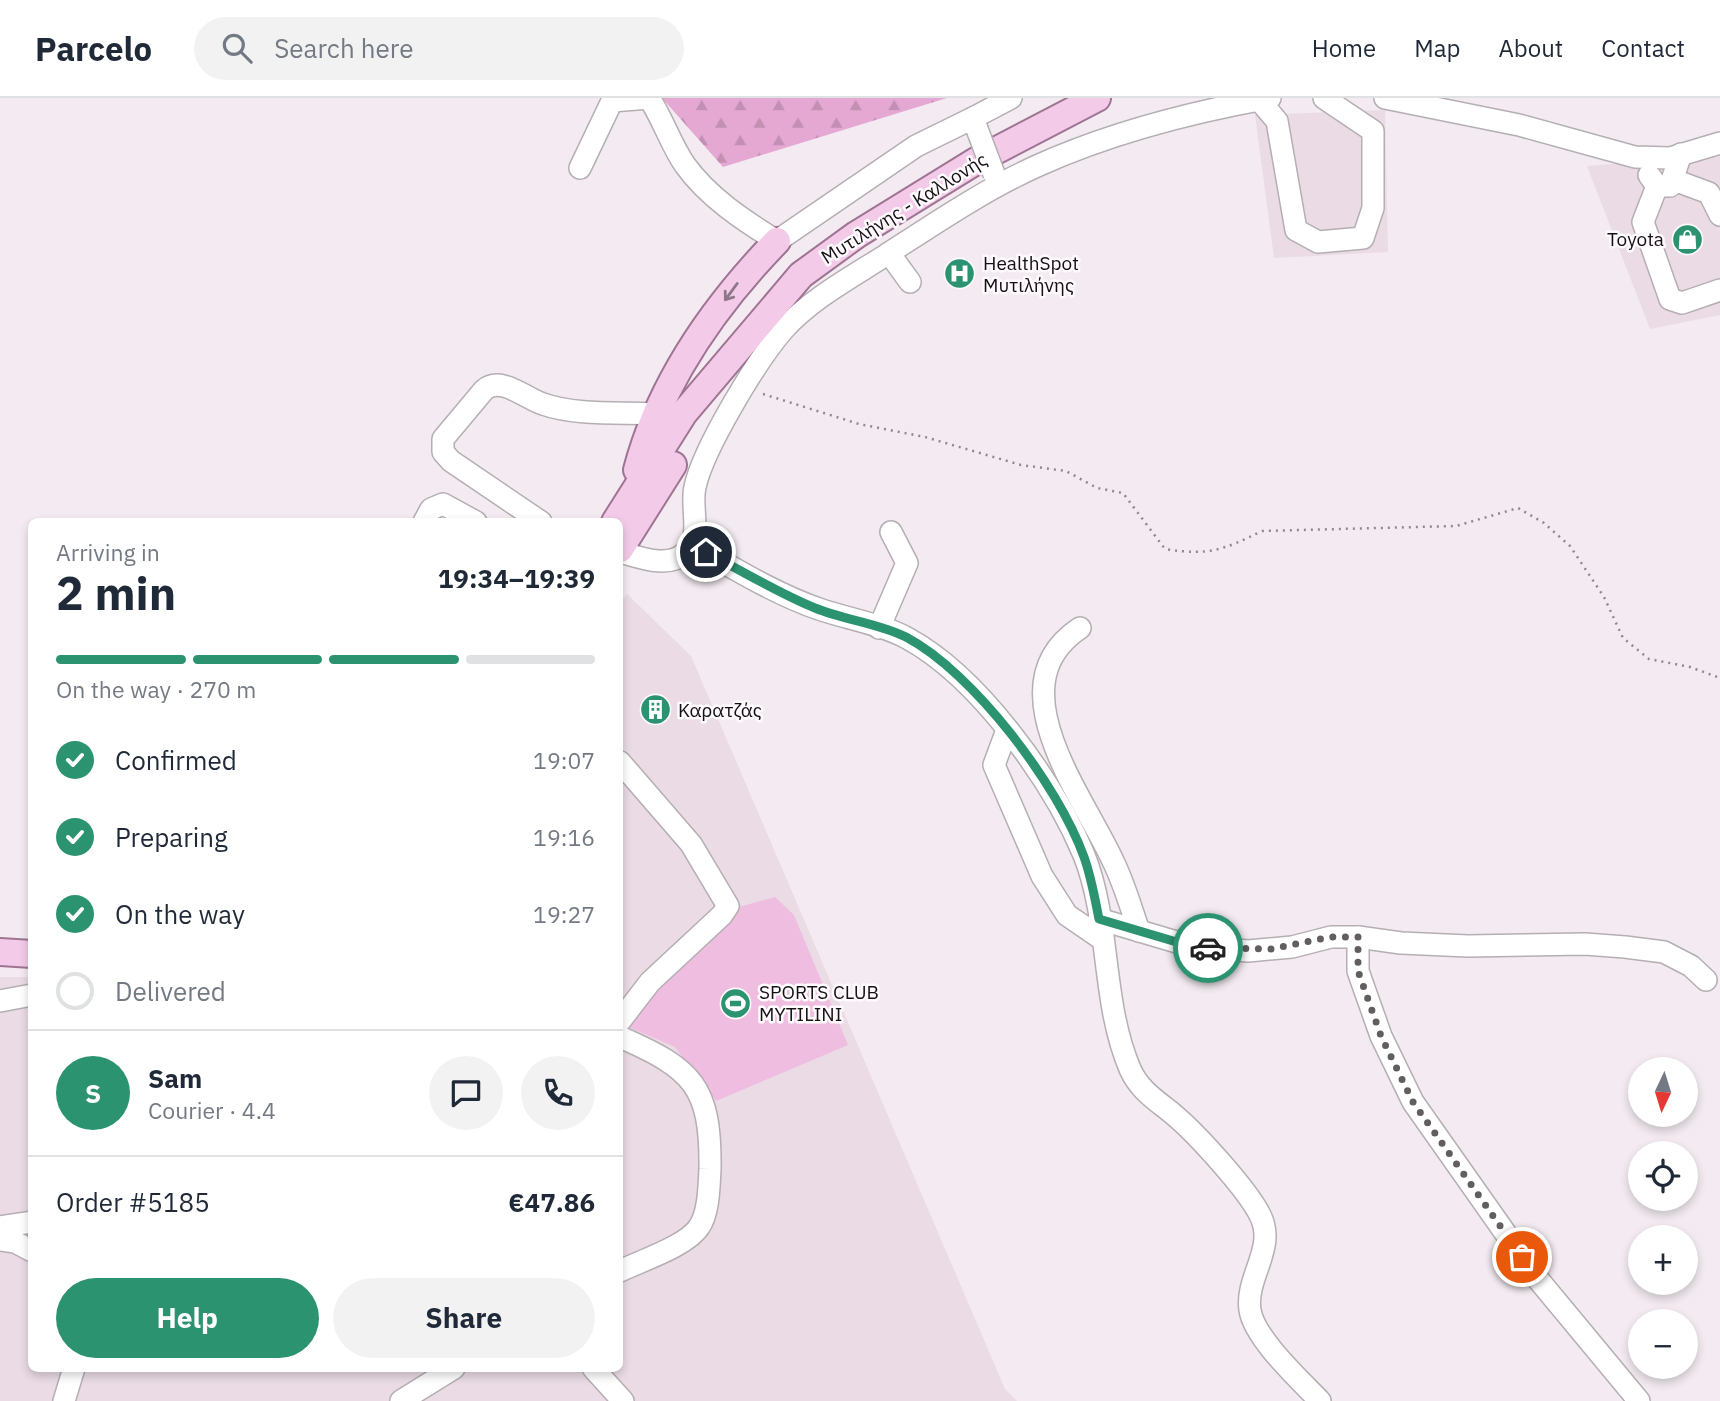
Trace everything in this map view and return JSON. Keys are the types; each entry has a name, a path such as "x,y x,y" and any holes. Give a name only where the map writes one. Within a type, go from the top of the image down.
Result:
{"main road":[{"name":"Μυτιλήνης - Καλλονής","path":"623,527 630,498 684,413 801,275 824,257 976,161 1097,98"},
{"path":"630,498 644,445 657,414 706,327 740,279 777,241"},
{"name":"Μυτιλήνης - Καλλονής","path":"623,535 697,426 736,351"},
{"path":"0,952 28,954"}],"street":[{"path":"580,168 611,99 649,98 685,165 722,203 777,241 916,146 975,123 1011,98"},
{"path":"623,541 649,559 674,559 683,556 691,544 695,526 693,501 696,480 743,388 785,328 824,294 997,180 1200,111 1265,99 1278,121 1296,230 1318,242 1363,238 1373,208 1373,131 1325,98"},
{"path":"1385,98 1519,125 1642,158 1681,154 1720,143"},
{"path":"975,123 997,180"},
{"path":"1681,154 1643,222 1671,299 1682,303 1720,289"},
{"path":"1642,158 1666,183 1709,193 1720,215"},
{"path":"889,253 910,282"},
{"path":"535,518 451,461 443,452 443,439 484,390 501,385 534,401 560,408 657,414"},
{"path":"426,518 431,509 443,504 469,518"},
{"path":"878,628 907,563 891,532"},
{"path":"691,544 800,601 904,636 924,648 962,680 1007,730 1047,783 1084,856 1101,929 1115,1026 1131,1072 1150,1100 1173,1114 1203,1142 1262,1218 1265,1247 1250,1311 1260,1333 1320,1401"},
{"path":"1080,628 1066,638 1047,665 1043,682 1045,716 1069,778 1114,862 1139,931"},
{"path":"1007,730 994,765 1042,876 1067,915 1101,929 1139,931 1190,946 1248,951 1292,947 1331,937 1468,946 1585,944 1625,947 1664,952 1691,966 1706,980"},
{"path":"623,765 691,844 727,906 722,915 650,982 623,1017"},
{"path":"1358,937 1358,971 1381,1036 1413,1102 1537,1278 1639,1401"},
{"path":"0,1001 28,996"},
{"path":"623,1038 665,1058 693,1084 704,1102 710,1154 709,1185 700,1227 689,1238 623,1270"},
{"path":"0,1227 28,1223"},
{"path":"0,1240 15,1242 28,1249"},
{"path":"64,1401 73,1372"},
{"path":"401,1401 448,1372"},
{"path":"597,1372 623,1401"}],"path":[{"path":"743,388 859,424 925,437 1021,465 1066,471 1097,488 1123,493 1166,549 1198,554 1235,544 1262,531 1455,526 1518,508 1544,523 1570,546 1604,597 1623,638 1649,659 1690,667 1720,678"}],"shaded area":[{"path":"1385,110 1388,252 1274,258 1255,115"},
{"path":"1720,155 1720,315 1650,329 1587,166"},
{"path":"627,594 691,656 1005,1389 1017,1401 0,1401 0,977 28,977 28,1372 623,1372 623,599"},
{"name":"SPORTS CLUB MYTILINI","path":"775,897 794,915 848,1045 716,1101 675,1047 626,1026 658,980 739,907"}],"green space":[{"path":"662,98 947,98 723,167"}],"way so far":[{"path":"1208,948 1248,951 1292,947 1331,937 1358,937 1358,971 1381,1036 1413,1102 1522,1257"}],"place":[{"name":"Toyota","path":"1687,239"},
{"name":"HealthSpot Μυτιλήνης","path":"960,274"},
{"name":"Καρατζάς","path":"655,710"},
{"name":"SPORTS CLUB MYTILINI","path":"736,1003"}],"route":[{"path":"706,552 817,609 904,636 924,648 962,680 1007,730 1047,783 1084,856 1099,919 1190,946 1208,948"}]}
